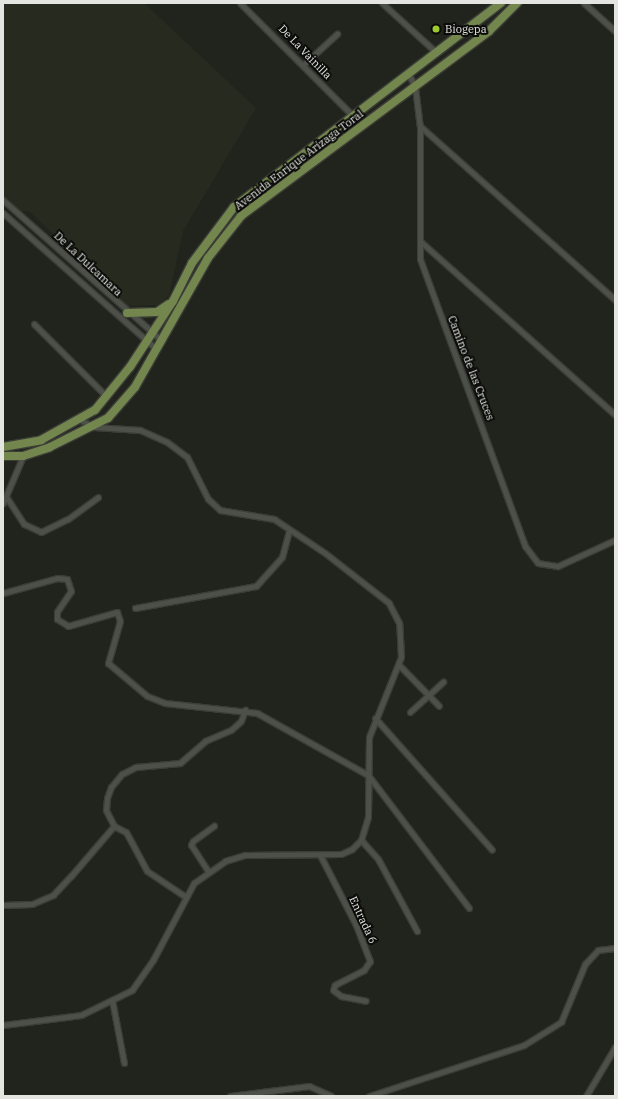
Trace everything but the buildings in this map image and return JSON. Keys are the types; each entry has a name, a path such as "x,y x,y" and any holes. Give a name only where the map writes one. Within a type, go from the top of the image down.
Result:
{"main road":[{"name":"Avenida Enrique Arízaga Toral","path":"3,447 41,440 81,420 108,398 173,301 192,263 234,207 353,116 438,54 501,3"},
{"name":"Avenida Enrique Arízaga Toral","path":"3,456 22,456 94,427 108,418 135,387 208,258 241,216 489,31 517,3"},
{"path":"127,313 157,312 173,301"}],"street":[{"name":"De La Vainilla","path":"240,3 304,64 353,116"},
{"path":"382,3 438,54"},
{"path":"584,3 615,31"},
{"path":"304,64 337,34"},
{"name":"Camino de las Cruces","path":"409,75 415,87 420,126 420,241 423,268 531,556 544,566 558,566 615,540"},
{"path":"420,126 615,300"},
{"name":"De La Dulcamara","path":"3,200 127,313 161,340"},
{"name":"De La Dulcamara","path":"3,213 146,342 156,349"},
{"path":"420,241 615,415"},
{"path":"34,324 108,398"},
{"path":"3,1025 81,1015 132,990 144,976 194,883 208,871 246,855 341,854 361,840 368,817 369,737 375,718 399,665 402,639 389,603 274,519 220,510 208,499 187,457 167,442 140,430 94,427 81,420"},
{"path":"3,503 7,498 22,456"},
{"path":"7,498 24,524 41,532 68,519 98,497"},
{"path":"135,608 256,586 282,557 289,530"},
{"path":"3,593 57,578 67,579 71,591 57,612 57,619 68,626 117,612 120,621 108,663 147,696 165,703 245,710 368,775 469,908"},
{"path":"399,665 439,706"},
{"path":"410,712 428,694 443,682"},
{"path":"186,897 147,871 126,832 114,826 106,810 107,798 111,787 122,774 136,767 171,765 188,759 204,741 231,730 241,721 245,710"},
{"path":"375,718 492,850"},
{"path":"3,905 32,904 52,895 114,826"},
{"path":"208,871 191,846 192,841 214,826"},
{"path":"361,840 378,859 417,931"},
{"name":"Entrada 6","path":"320,855 356,925 370,961 364,970 333,990 341,996 366,1000"},
{"path":"369,1096 524,1045 560,1022 585,964 598,950 615,948"},
{"path":"112,1000 124,1063"},
{"path":"586,1096 615,1047"},
{"path":"230,1096 309,1086 331,1096"}],"shaded area":[{"path":"3,3 144,3 256,108 183,231 169,296 157,305 123,306 63,256 63,243 29,211 18,211 3,197"}],"place":[{"name":"Biogepa","path":"436,29"}]}
